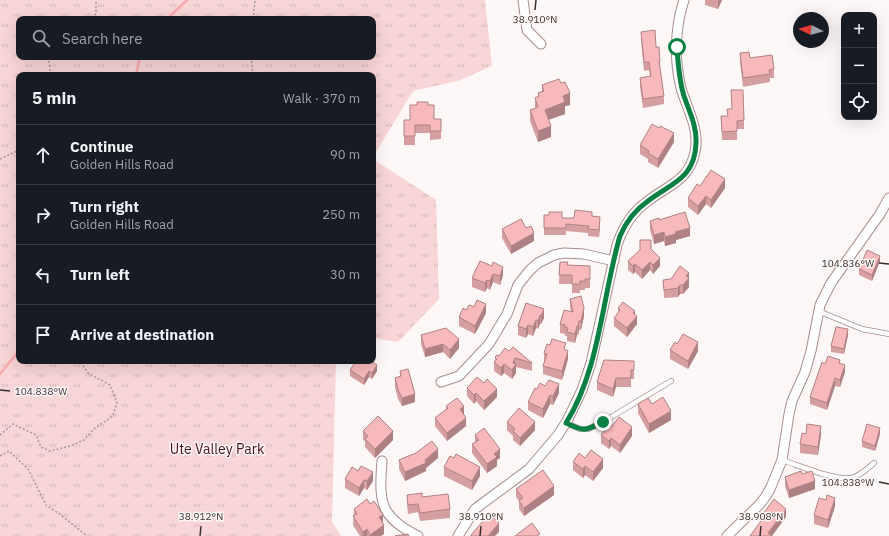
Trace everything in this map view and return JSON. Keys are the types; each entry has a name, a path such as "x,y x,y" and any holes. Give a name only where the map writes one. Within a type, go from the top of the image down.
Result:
{"street":[{"path":"523,0 527,30 541,44"},
{"path":"458,536 475,509 529,469 558,435 566,423 587,378 620,236 629,220 648,200 671,186 681,178 688,169 695,152 696,144 695,127 682,90 678,63 679,19 684,0"},
{"path":"727,536 766,496 775,478 782,460 788,414 811,351 818,311 824,295 880,214 889,198"},
{"path":"440,382 459,376 489,344 507,314 518,285 530,270 538,263 554,255 564,253 584,254 614,260"},
{"path":"382,462 380,486 383,503 392,519 397,524 418,536"}],"lane":[{"path":"818,311 862,329 889,334"},
{"path":"566,423 580,430 588,429 603,422 671,381"},
{"path":"782,460 827,475 849,478 863,472 874,463"}],"path":[{"path":"94,16 96,13 96,0"},
{"path":"253,16 255,0"},
{"path":"48,60 50,72"},
{"path":"251,60 253,72"},
{"path":"0,159 16,151"},
{"path":"0,435 13,424 36,435 41,447 50,451 70,446 84,440 95,428 113,416 117,402 110,385 88,373 82,364"},
{"path":"0,456 10,451 28,469 46,505 87,536"}],"green space":[{"name":"Ute Valley Park","path":"0,0 485,0 492,66 458,81 413,91 376,152 376,72 16,72 16,364 336,364 332,522 341,536 0,536"},
{"path":"376,161 436,200 439,299 398,342 376,338"}],"building":[{"path":"655,30 656,47 659,47 659,61 664,96 643,99 640,78 651,76 649,62 644,62 641,32"},
{"path":"749,52 750,58 772,55 774,69 769,70 770,74 743,78 740,53"},
{"path":"559,79 561,83 565,82 570,93 563,96 565,102 545,110 551,126 538,131 530,110 538,107 535,98 539,96 538,93 544,91 542,85"},
{"path":"731,90 743,90 744,120 737,121 737,131 722,132 721,116 728,116 727,109 732,109"},
{"path":"417,102 428,102 428,105 434,105 434,119 441,119 441,131 430,131 430,125 415,125 415,136 404,136 404,120 410,120 410,105 417,105"},
{"path":"652,124 674,133 658,159 648,153 649,151 640,145"},
{"path":"711,170 725,179 711,200 706,196 698,206 688,198 697,184 700,186"},
{"path":"575,210 592,212 592,216 600,217 599,230 588,229 589,226 566,224 566,228 544,228 544,215 549,215 549,212 562,212 562,218 574,218"},
{"path":"685,212 690,228 675,232 676,234 665,237 664,232 654,235 650,221 659,218 659,220"},
{"path":"521,219 526,228 531,226 534,233 511,246 502,229"},
{"path":"640,240 651,240 651,249 660,258 653,265 650,262 642,270 635,264 633,266 628,261 640,250"},
{"path":"867,250 880,256 872,275 859,269"},
{"path":"480,261 492,266 493,262 503,267 500,276 493,274 490,281 487,280 485,283 472,278"},
{"path":"560,262 568,262 567,265 590,266 590,279 580,281 580,284 572,284 572,275 559,275"},
{"path":"680,266 689,273 686,276 689,278 678,288 664,290 663,280 671,279"},
{"path":"581,296 584,308 581,321 579,321 575,334 567,332 568,328 565,327 565,325 560,324 564,310 573,312 570,299"},
{"path":"477,300 486,304 475,326 459,317 463,308 466,310 469,305 474,307"},
{"path":"623,302 635,311 633,313 637,316 627,328 614,318 620,310 618,308"},
{"path":"526,303 544,309 533,327 528,325 526,329 518,326"},
{"path":"836,327 848,329 844,349 831,346"},
{"path":"446,328 459,339 450,350 443,344 425,349 421,335"},
{"path":"683,334 698,342 688,361 670,350 675,342 677,344"},
{"path":"552,339 566,343 564,349 568,351 562,371 543,366 547,354 544,353 547,344 550,345"},
{"path":"513,347 532,363 515,358 513,363 516,364 512,370 504,364 501,368 494,362 497,359 495,357 497,355 499,356 505,348 509,351"},
{"path":"828,356 840,360 839,363 845,365 840,380 835,378 827,403 810,397 822,362 825,364"},
{"path":"604,360 634,361 634,370 631,370 631,378 616,378 613,389 597,382"},
{"path":"354,364 377,365 372,373 369,371 364,379 350,370"},
{"path":"408,369 415,394 402,398 395,378 401,376 400,371"},
{"path":"477,377 484,383 487,379 497,389 484,401 476,393 474,395 467,388"},
{"path":"549,380 559,384 553,396 550,395 543,409 528,402 535,388 537,389 540,383 545,386"},
{"path":"663,397 671,411 649,424 638,404 648,398 652,404"},
{"path":"457,398 464,406 460,409 466,418 447,433 435,418 448,408 446,406"},
{"path":"519,408 535,422 520,438 513,431 515,429 507,422"},
{"path":"378,416 393,431 375,449 365,439 368,436 363,431"},
{"path":"619,417 632,427 620,445 611,438 609,441 601,435 609,424 612,426"},
{"path":"807,424 821,426 818,447 800,444 802,433 806,434"},
{"path":"867,424 880,428 875,446 862,441"},
{"path":"484,428 500,449 494,454 497,457 487,464 472,444 479,440 475,435"},
{"path":"432,441 438,449 425,460 426,463 405,472 399,460 416,453"},
{"path":"591,450 603,459 593,472 585,466 583,469 573,462 579,453 585,458"},
{"path":"456,454 480,467 472,481 444,467 450,456 454,458"},
{"path":"361,466 373,472 367,481 364,480 359,488 345,479 352,467 358,471"},
{"path":"543,470 554,486 524,508 519,501 523,498 516,489"},
{"path":"801,471 802,474 812,471 815,481 789,490 785,477"},
{"path":"422,493 422,497 448,494 450,509 420,513 418,504 408,505 407,495"},
{"path":"827,495 835,498 828,520 814,515 819,498 826,500"},
{"path":"367,499 370,504 374,501 383,515 379,517 384,525 370,535 367,529 363,532 353,516 357,514 354,509"},
{"path":"774,499 786,509 768,533 772,536 750,536 761,521 759,519"},
{"path":"489,514 499,523 488,536 472,536 471,535"},
{"path":"532,523 540,534 537,536 515,536"},
{"path":"408,534 409,536 395,536"}],"waterway":[{"path":"170,16 187,0"},
{"path":"137,72 139,60"},
{"path":"0,374 16,355"}],"route":[{"path":"603,422 584,430 580,430 566,423 587,378 620,236 624,227 641,206 678,181 684,175 695,152 695,127 681,85 677,47"}]}
